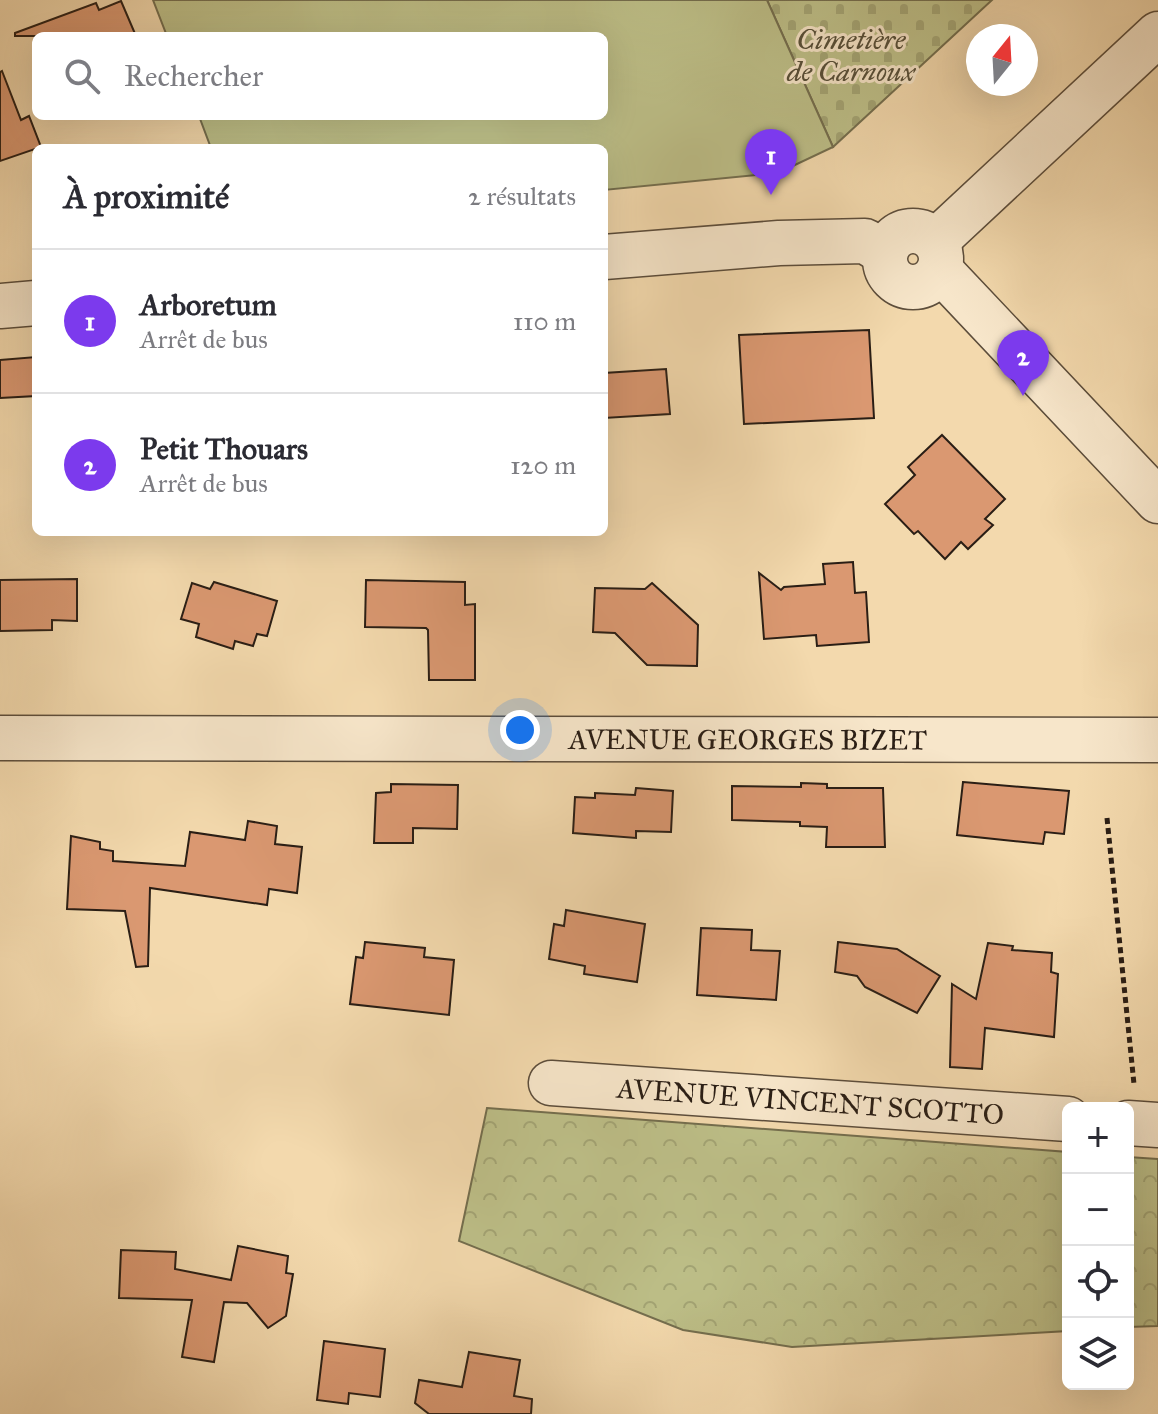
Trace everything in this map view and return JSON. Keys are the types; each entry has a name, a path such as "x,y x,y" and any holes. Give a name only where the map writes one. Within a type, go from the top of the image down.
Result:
{"street":[{"path":"938,255 1158,34"},
{"path":"608,257 779,243 865,241 885,253 895,237 903,232 921,231 938,255 1158,501"},
{"path":"0,306 32,303"},
{"name":"AVENUE GEORGES BIZET","path":"0,738 1158,740"},
{"name":"AVENUE VINCENT SCOTTO","path":"551,1083 1062,1119"}],"path":[{"path":"1107,818 1141,1124"}],"green space":[{"path":"153,0 767,0 833,147 778,173 608,190 608,144 210,144 200,120 608,120 608,32 165,32"},
{"name":"Cimetière de Carnoux","path":"767,0 992,0 966,24 833,147"},
{"path":"487,1108 1062,1152 1062,1331 792,1347 683,1330 459,1241"},
{"path":"1134,1157 1158,1159 1158,1326 1134,1327"}],"building":[{"path":"121,1 134,32 32,32 32,36 15,36 15,33 96,3 99,10"},
{"path":"0,72 21,120 29,116 40,144 32,144 32,150 0,161"},
{"path":"869,330 874,418 744,424 739,335"},
{"path":"32,357 32,396 0,398 0,360"},
{"path":"666,369 670,414 608,418 608,373"},
{"path":"942,435 1005,499 985,519 993,525 968,549 961,542 945,559 918,531 914,534 885,504 915,475 908,467"},
{"path":"853,562 855,593 866,592 869,642 817,646 816,635 764,639 759,573 781,590 784,587 825,584 823,564"},
{"path":"77,579 77,621 52,620 52,630 0,631 0,580"},
{"path":"366,580 465,582 465,605 475,604 475,680 429,680 426,628 365,627"},
{"path":"214,582 277,601 267,636 257,634 253,646 235,641 233,649 196,637 199,624 181,619 192,583 210,589"},
{"path":"652,583 698,625 697,666 647,665 615,633 593,632 595,588 645,589"},
{"path":"963,782 1069,791 1064,834 1045,832 1043,844 957,835"},
{"path":"801,783 827,784 827,788 883,788 885,847 826,847 827,827 800,826 800,822 732,820 732,786 801,787"},
{"path":"391,784 458,785 457,829 413,828 413,843 374,843 376,793 391,792"},
{"path":"636,788 673,791 671,832 636,831 636,838 573,833 575,797 595,798 595,793 635,795"},
{"path":"248,821 277,826 275,844 302,847 297,893 269,889 267,905 150,888 148,966 136,967 125,911 67,909 71,836 100,842 100,849 113,851 113,861 185,866 190,832 245,840"},
{"path":"566,910 645,924 637,982 584,974 585,966 549,959 554,924 564,926"},
{"path":"701,928 752,930 751,950 780,951 776,1000 697,995"},
{"path":"365,942 425,948 424,957 454,960 449,1015 350,1004 356,957 363,958"},
{"path":"838,942 897,949 940,976 917,1013 865,987 857,976 835,972"},
{"path":"988,943 1013,946 1012,950 1052,953 1051,972 1058,974 1054,1037 985,1028 982,1069 950,1067 952,984 976,999"},
{"path":"238,1246 288,1256 286,1273 293,1274 286,1316 268,1328 247,1303 224,1302 214,1362 182,1357 192,1300 119,1298 121,1250 176,1252 175,1269 231,1280"},
{"path":"324,1341 385,1349 380,1397 349,1393 348,1404 317,1400"},
{"path":"469,1352 520,1360 514,1396 532,1399 531,1414 429,1414 415,1403 419,1380 462,1387"}],"place":[{"name":"Arboretum","path":"771,195"},
{"name":"Petit Thouars","path":"1023,396"}]}
